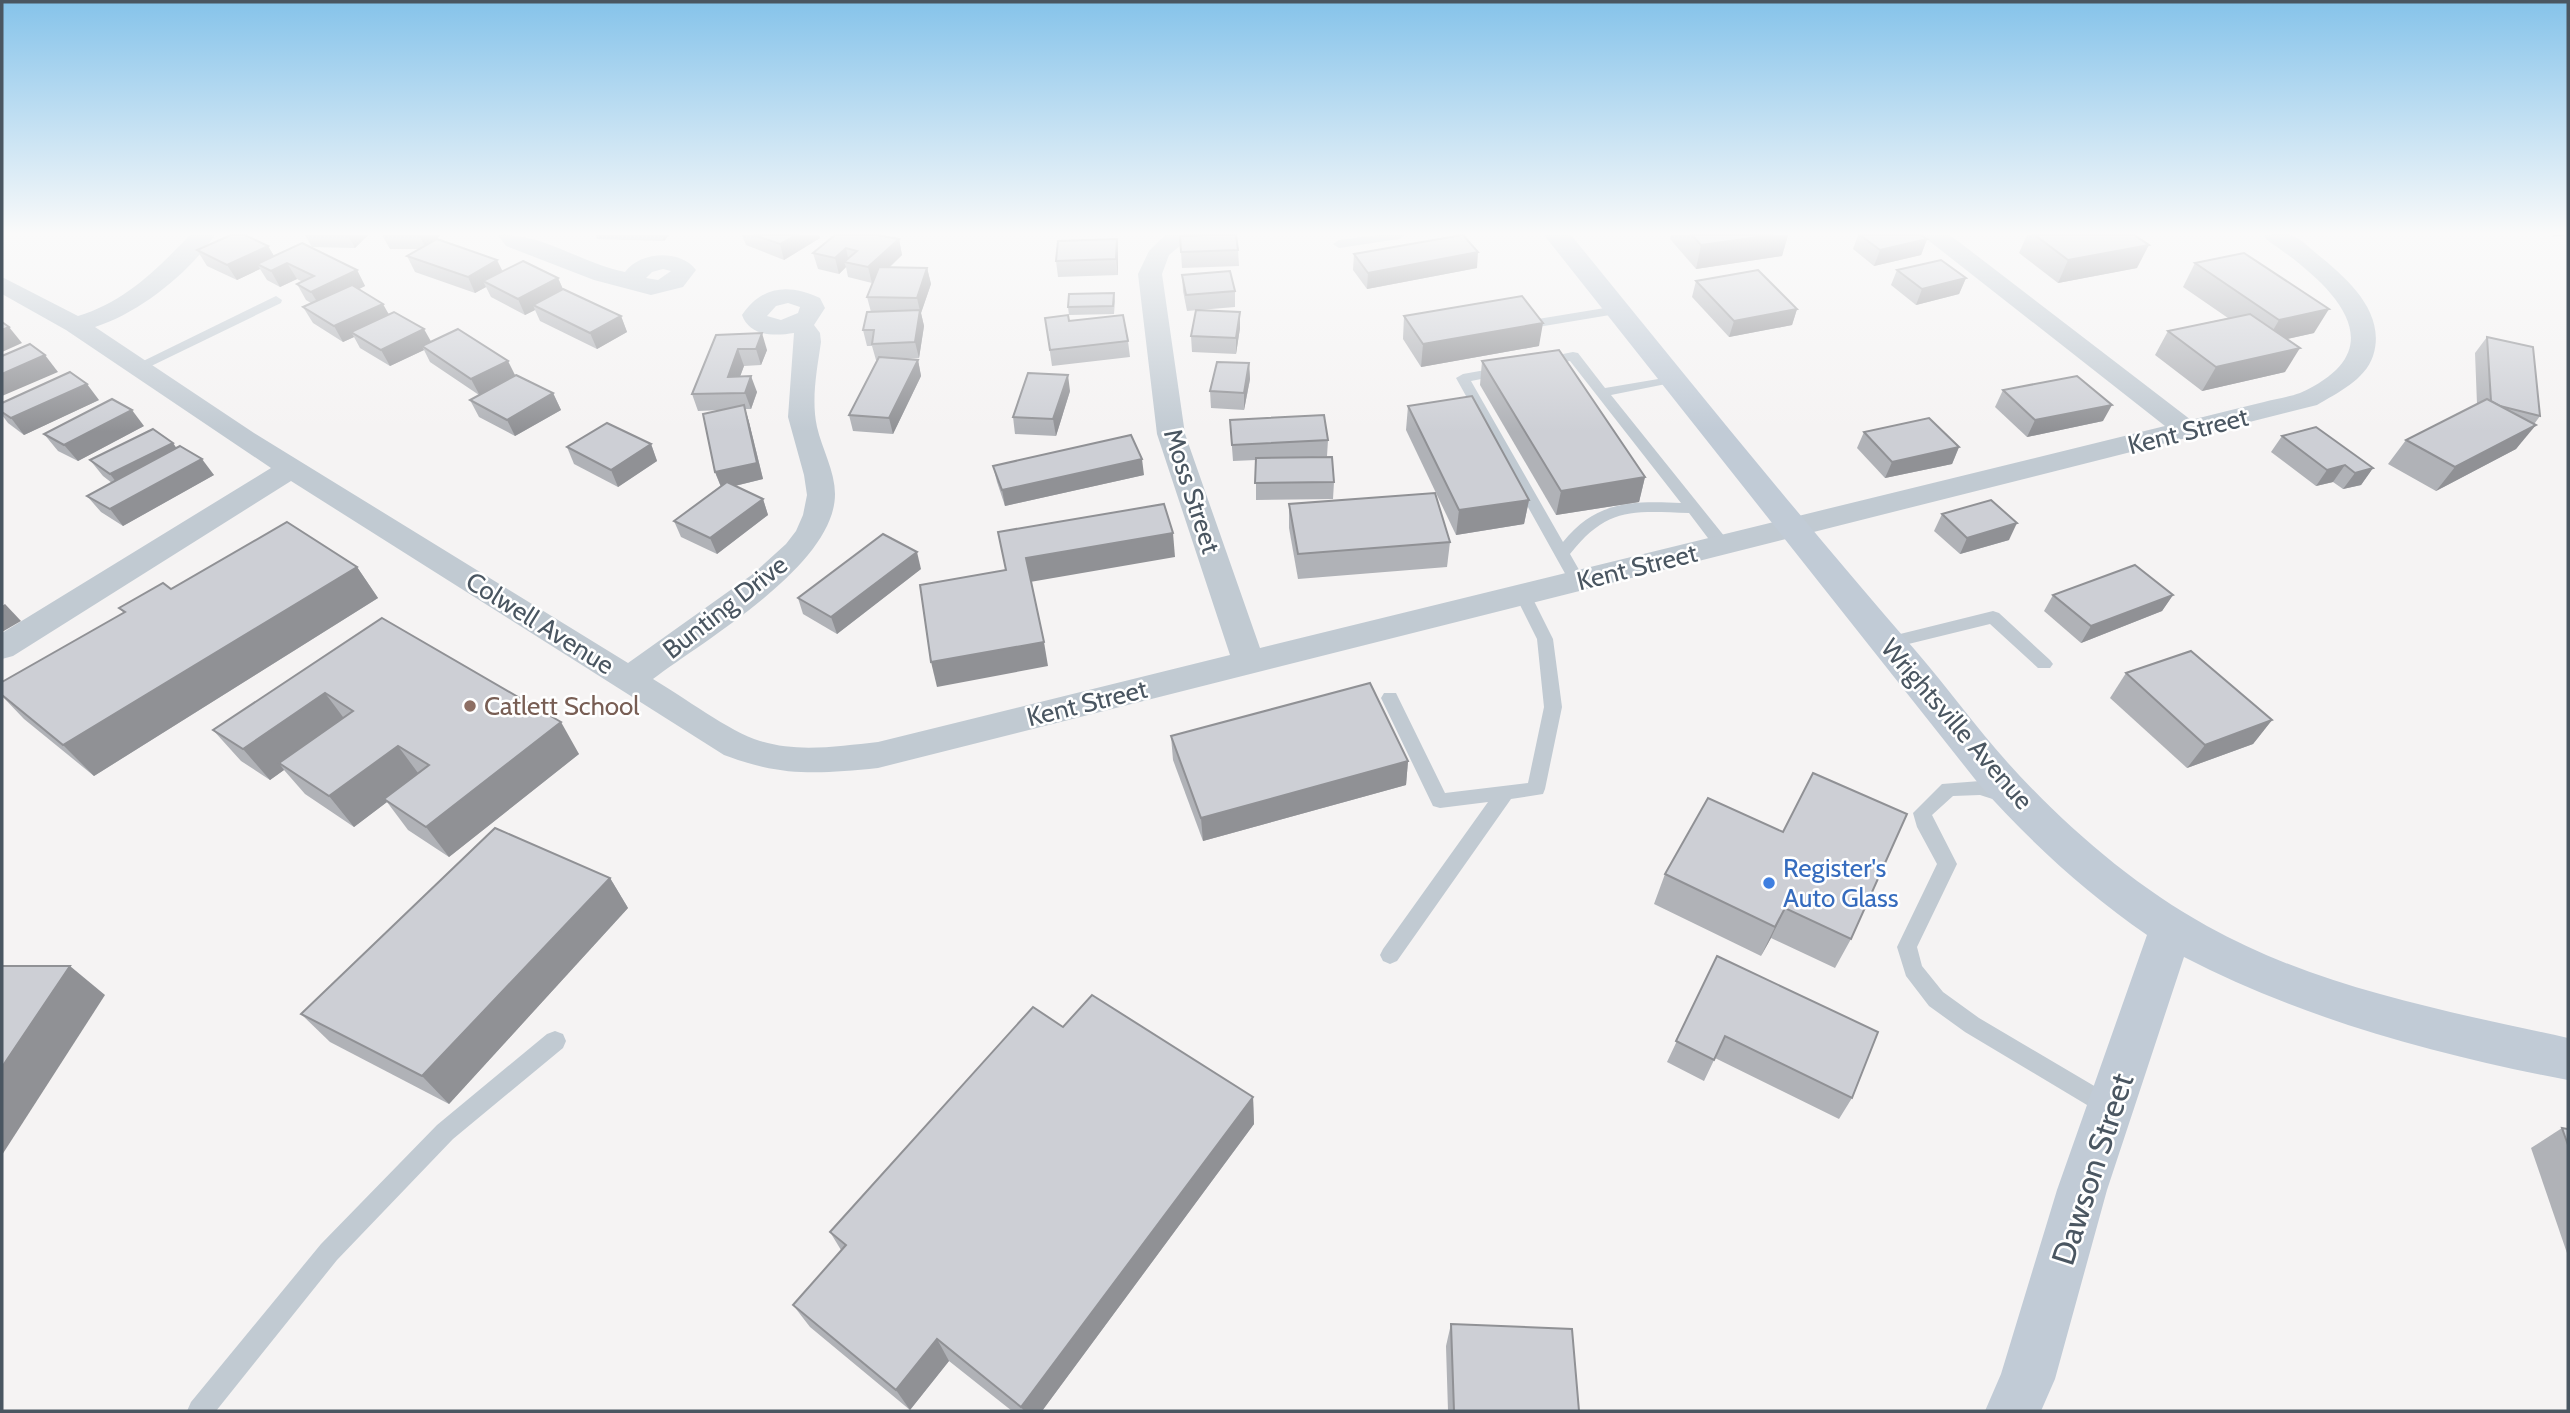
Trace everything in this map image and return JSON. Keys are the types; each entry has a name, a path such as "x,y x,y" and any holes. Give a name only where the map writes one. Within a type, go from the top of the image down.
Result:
{"street":[{"path":"75,325 103,318 134,301"},
{"name":"Moss Street","path":"1154,301 1171,434 1249,663"},
{"name":"Wrightsville Avenue","path":"1610,301 1790,529 1888,643 1994,775 2066,845 2124,894 2194,940 2272,978 2372,1011 2568,1059"},
{"path":"2022,301 2188,431"},
{"name":"Kent Street","path":"878,755 2276,409 2329,389 2351,373 2359,363 2365,336 2361,319 2350,301"},
{"path":"2,314 30,302"},
{"name":"Colwell Avenue","path":"30,302 75,325 292,468 736,746 763,758 811,761 878,755"},
{"name":"Bunting Drive","path":"629,680 782,566 808,536 817,518 820,487 802,417 808,342 807,333 800,323"},
{"path":"2,648 292,468"},
{"name":"Dawson Street","path":"2013,1411 2027,1379 2082,1189 2172,926"}],"lane":[{"path":"138,367 274,301"},
{"path":"1538,323 1617,310"},
{"path":"1578,582 1463,378 1573,356 1604,392 1723,547"},
{"path":"1604,392 1671,379"},
{"path":"1563,553 1586,525 1607,512 1643,507 1693,508"},
{"path":"1390,698 1440,801 1536,789 1553,707 1545,639 1523,596"},
{"path":"1888,643 1993,617 2044,664"},
{"path":"2022,802 1980,788 1949,789 1922,813 1926,827 1947,864 1907,947 1913,970 1936,999 1972,1025 2110,1107"},
{"path":"1390,955 1505,793"},
{"path":"200,1411 329,1252 445,1132 555,1041"}],"building":[{"path":"316,301 378,301 383,304 334,326 303,307"},
{"path":"541,301 589,301 621,316 590,333 533,305"},
{"path":"1068,301 1113,301 1113,306 1068,307"},
{"path":"1493,301 1526,301 1543,323 1423,344 1404,316"},
{"path":"1715,301 1789,301 1797,309 1734,321"},
{"path":"2251,301 2317,301 2329,309 2279,320"},
{"path":"920,310 915,342 872,344 874,330 863,330 867,312"},
{"path":"1196,310 1240,312 1236,338 1191,336"},
{"path":"394,312 424,329 381,350 351,332"},
{"path":"2250,314 2300,348 2216,367 2168,331"},
{"path":"1068,315 1069,321 1123,315 1128,341 1050,350 1045,318"},
{"path":"458,329 508,361 471,379 422,346"},
{"path":"762,333 756,349 738,349 728,377 751,376 745,393 692,394 716,335"},
{"path":"2487,337 2533,347 2540,416 2500,406 2491,401"},
{"path":"30,344 45,355 2,374 2,356"},
{"path":"1559,350 1645,477 1561,491 1482,361"},
{"path":"879,357 918,360 889,418 849,415"},
{"path":"1217,362 1249,363 1244,393 1210,391"},
{"path":"70,372 87,384 11,418 2,412 2,403"},
{"path":"1028,373 1068,375 1053,419 1013,417"},
{"path":"516,375 553,393 507,420 470,400"},
{"path":"2077,376 2112,405 2035,420 2003,390"},
{"path":"1472,396 1529,500 1459,510 1408,406"},
{"path":"112,399 132,410 64,445 44,434"},
{"path":"2487,399 2536,425 2455,467 2406,440"},
{"path":"744,405 757,463 715,472 703,414"},
{"path":"1324,415 1328,440 1232,445 1230,420"},
{"path":"1929,418 1959,447 1892,462 1864,432"},
{"path":"607,423 651,444 611,470 567,447"},
{"path":"2316,427 2373,468 2355,473 2345,465 2327,470 2282,436"},
{"path":"153,429 173,443 110,474 90,460"},
{"path":"1131,435 1142,459 1002,490 993,466"},
{"path":"180,446 202,459 110,509 87,496"},
{"path":"1332,457 1334,482 1255,483 1256,458"},
{"path":"727,482 763,499 710,538 674,521"},
{"path":"1435,493 1450,542 1298,554 1289,504"},
{"path":"1991,500 2017,523 1967,538 1942,514"},
{"path":"1164,504 1173,533 1026,558 1044,642 931,662 920,585 1006,570 998,532"},
{"path":"287,522 357,567 63,745 2,695 2,682 125,612 119,608 163,583 171,589"},
{"path":"883,534 917,552 831,617 798,598"},
{"path":"2135,565 2173,595 2091,626 2053,595"},
{"path":"382,618 561,722 426,827 384,799 429,765 398,746 329,796 279,763 353,711 325,693 243,749 213,730"},
{"path":"2191,651 2272,720 2205,745 2126,673"},
{"path":"1370,683 1408,761 1201,818 1171,736"},
{"name":"Register's Auto Glass","path":"1813,773 1907,814 1851,939 1785,908 1775,927 1665,874 1708,798 1783,832"},
{"path":"495,828 610,878 422,1076 301,1014"},
{"path":"1717,956 1878,1032 1852,1098 1725,1036 1714,1060 1676,1041"},
{"path":"2,966 70,966 2,1067"},
{"path":"1092,995 1253,1097 1021,1407 937,1339 896,1390 793,1305 846,1245 830,1232 1033,1007 1063,1027"},
{"path":"2562,1128 2568,1129 2568,1145"},
{"path":"1451,1324 1572,1329 1579,1411 1454,1411"}],"place":[{"name":"Catlett School","path":"470,706"},
{"name":"Register's Auto Glass","path":"1769,883"}]}
